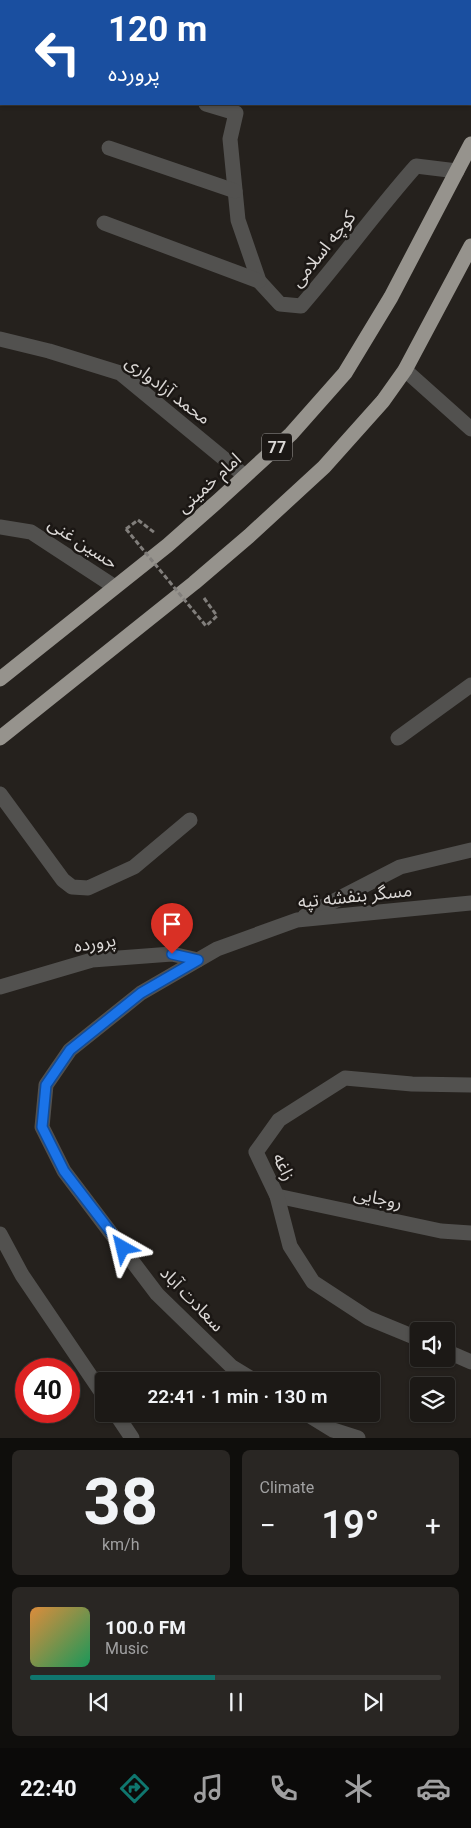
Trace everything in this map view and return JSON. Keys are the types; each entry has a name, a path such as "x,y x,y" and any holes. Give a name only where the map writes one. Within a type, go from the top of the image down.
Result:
{"highway":[{"name":"امام خمینی","path":"0,679 168,545 291,434 345,373 391,297 471,144"},
{"path":"0,738 194,583 249,536 324,467 383,401 405,370 471,246"}],"street":[{"name":"کوچه اسلامی","path":"214,105 238,108 230,139 238,220 259,281 280,304 302,306 336,266 380,207 416,166 457,171"},
{"path":"109,148 235,191"},
{"path":"104,223 259,281"},
{"name":"محمد آزادواری","path":"0,339 49,351 120,373 245,476"},
{"path":"405,370 471,429"},
{"name":"حسین غنی","path":"0,527 31,532 115,587"},
{"path":"398,738 471,685"},
{"path":"0,794 63,880 72,887 88,888 134,867 190,820"},
{"path":"297,920 400,867 471,850"},
{"name":"مسگر بنفشه تپه","path":"217,949 297,920 471,903"},
{"name":"سعادت آباد","path":"217,949 141,993 70,1050 46,1085 42,1127 64,1171 158,1294 232,1367 240,1372"},
{"name":"پرورده","path":"0,987 92,960 172,954 198,960"},
{"name":"زاغه","path":"410,1335 368,1318 313,1282 290,1246 277,1196 256,1152 279,1120 346,1078 412,1084 471,1085"},
{"name":"روجایی","path":"277,1196 440,1231 471,1233"},
{"path":"0,1234 22,1275 95,1383"},
{"path":"455,1355 471,1362"},
{"path":"120,1422 127,1436"},
{"path":"320,1422 333,1430 358,1438"}],"path":[{"path":"138,520 126,529 206,626 217,616"}],"route":[{"path":"123,1248 64,1171 42,1127 46,1085 70,1050 141,993 198,960 172,954"}]}
